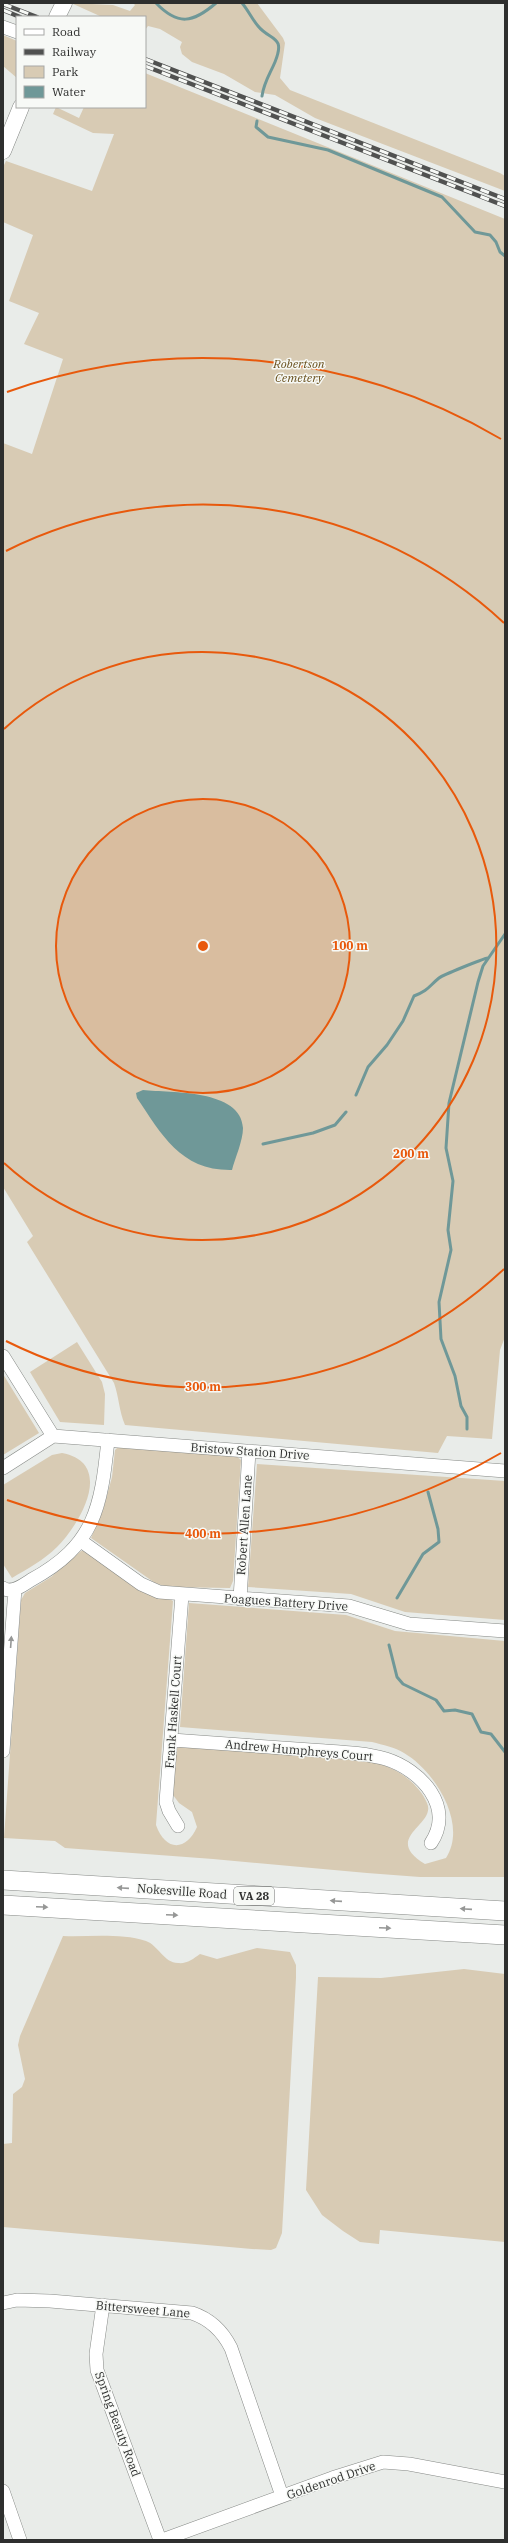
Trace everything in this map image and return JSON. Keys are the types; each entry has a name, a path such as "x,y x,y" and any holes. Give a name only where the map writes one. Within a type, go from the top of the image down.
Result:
{"highway":[{"name":"Nokesville Road","path":"3,1880 505,1911"},
{"name":"Nokesville Road","path":"3,1905 505,1935"}],"main road":[{"path":"58,16 64,3"},
{"path":"3,151 21,108"}],"street":[{"path":"3,27 16,32"},
{"path":"3,1356 53,1436 3,1468"},
{"name":"Bristow Station Drive","path":"53,1436 505,1471"},
{"path":"3,1751 9,1589 57,1564 81,1541 95,1516 100,1501 108,1440"},
{"name":"Robert Allen Lane","path":"240,1599 249,1451"},
{"name":"Poagues Battery Drive","path":"81,1541 141,1584 159,1592 182,1595 350,1606 409,1624 505,1631"},
{"name":"Frank Haskell Court","path":"178,1826 169,1811 166,1802 172,1740 182,1595"},
{"name":"Andrew Humphreys Court","path":"172,1740 360,1754 396,1763 426,1787 438,1806 440,1827 431,1844"},
{"name":"Bittersweet Lane","path":"3,2303 17,2300 50,2301 192,2313 204,2317 216,2326 226,2337 231,2348 282,2496"},
{"name":"Spring Beauty Road","path":"103,2305 96,2354 98,2370 161,2540"},
{"name":"Goldenrod Drive","path":"161,2540 282,2496 383,2462 409,2464 505,2482"},
{"path":"3,2491 20,2540"}],"green space":[{"path":"71,3 113,5 130,11 135,5 133,3 257,3 283,38 285,43 280,78 290,90 500,173 505,176 505,191 315,118 275,95 255,92 224,74 192,62 182,54 180,47 182,42 160,29 148,26 146,29 146,16 100,16"},
{"path":"3,35 16,41 16,77 3,66"},
{"name":"Robertson Cemetery","path":"146,73 505,219 505,1337 500,1350 492,1439 447,1436 438,1453 125,1425 114,1383 27,1242 33,1236 3,1187 3,443 32,454 63,359 24,344 39,313 9,301 33,235 3,222 3,167 6,161 92,191 114,134 93,133 53,114 56,108 58,108 79,118 84,108 146,108"},
{"path":"77,1342 102,1382 105,1394 104,1425 60,1422 30,1372"},
{"path":"3,1374 39,1433 3,1455"},
{"path":"118,1447 236,1456 241,1460 233,1581 230,1588 167,1587 155,1583 91,1538 103,1510 112,1477 115,1450"},
{"path":"62,1453 78,1459 87,1469 90,1481 88,1495 83,1509 75,1524 52,1552 12,1578 3,1564 3,1485 52,1455"},
{"path":"257,1464 505,1481 505,1620 405,1612 351,1594 248,1587"},
{"path":"81,1551 86,1551 173,1601 156,1825 160,1834 170,1844 182,1844 187,1841 197,1827 192,1812 179,1803 173,1795 175,1750 182,1745 347,1757 378,1763 406,1777 421,1792 427,1803 428,1811 425,1818 409,1839 408,1846 413,1855 425,1864 446,1858 452,1844 453,1830 451,1815 437,1785 416,1761 400,1751 372,1742 180,1727 189,1603 346,1615 395,1631 505,1641 505,1877 420,1877 367,1873 213,1859 65,1848 55,1841 4,1838 21,1600 25,1593 51,1577"},
{"path":"63,1936 116,1936 146,1941 154,1946 169,1960 178,1963 187,1962 200,1954 217,1959 257,1948 290,1952 296,1965 296,1978 282,2233 276,2248 271,2250 252,2249 3,2227 3,2144 12,2143 13,2094 22,2087 25,2079 18,2045 20,2036"},
{"path":"464,1969 505,1974 505,2242 380,2230 379,2244 360,2242 322,2215 306,2190 318,1977 381,1978"}],"water":[{"path":"143,1090 186,1093 203,1096 218,1100 230,1106 239,1115 243,1128 243,1133 232,1170 214,1169 199,1164 186,1157 175,1148 155,1125 137,1098 136,1093"}],"waterway":[{"path":"156,3 171,16 186,19 200,15 216,3"},
{"path":"242,3 258,26 275,40 279,47 262,96"},
{"path":"257,121 256,127 268,137 328,150 442,197 475,232 490,235 496,242 500,252 505,256"},
{"path":"467,1429 467,1417 461,1406 455,1376 441,1339 439,1302 451,1250 448,1230 453,1181 446,1148 449,1103 483,966 505,934"},
{"path":"356,1095 368,1067 387,1045 403,1021 414,996 426,990 442,976 488,958"},
{"path":"263,1144 313,1133 335,1125 346,1112"},
{"path":"397,1598 423,1554 439,1542 438,1529 428,1492"},
{"path":"389,1645 397,1677 403,1684 436,1700 444,1711 455,1710 472,1714 481,1732 491,1734 505,1752"}],"railway":[{"path":"3,4 34,16"},
{"path":"3,10 18,16"},
{"path":"146,59 505,199"},
{"path":"146,66 505,206"}]}
